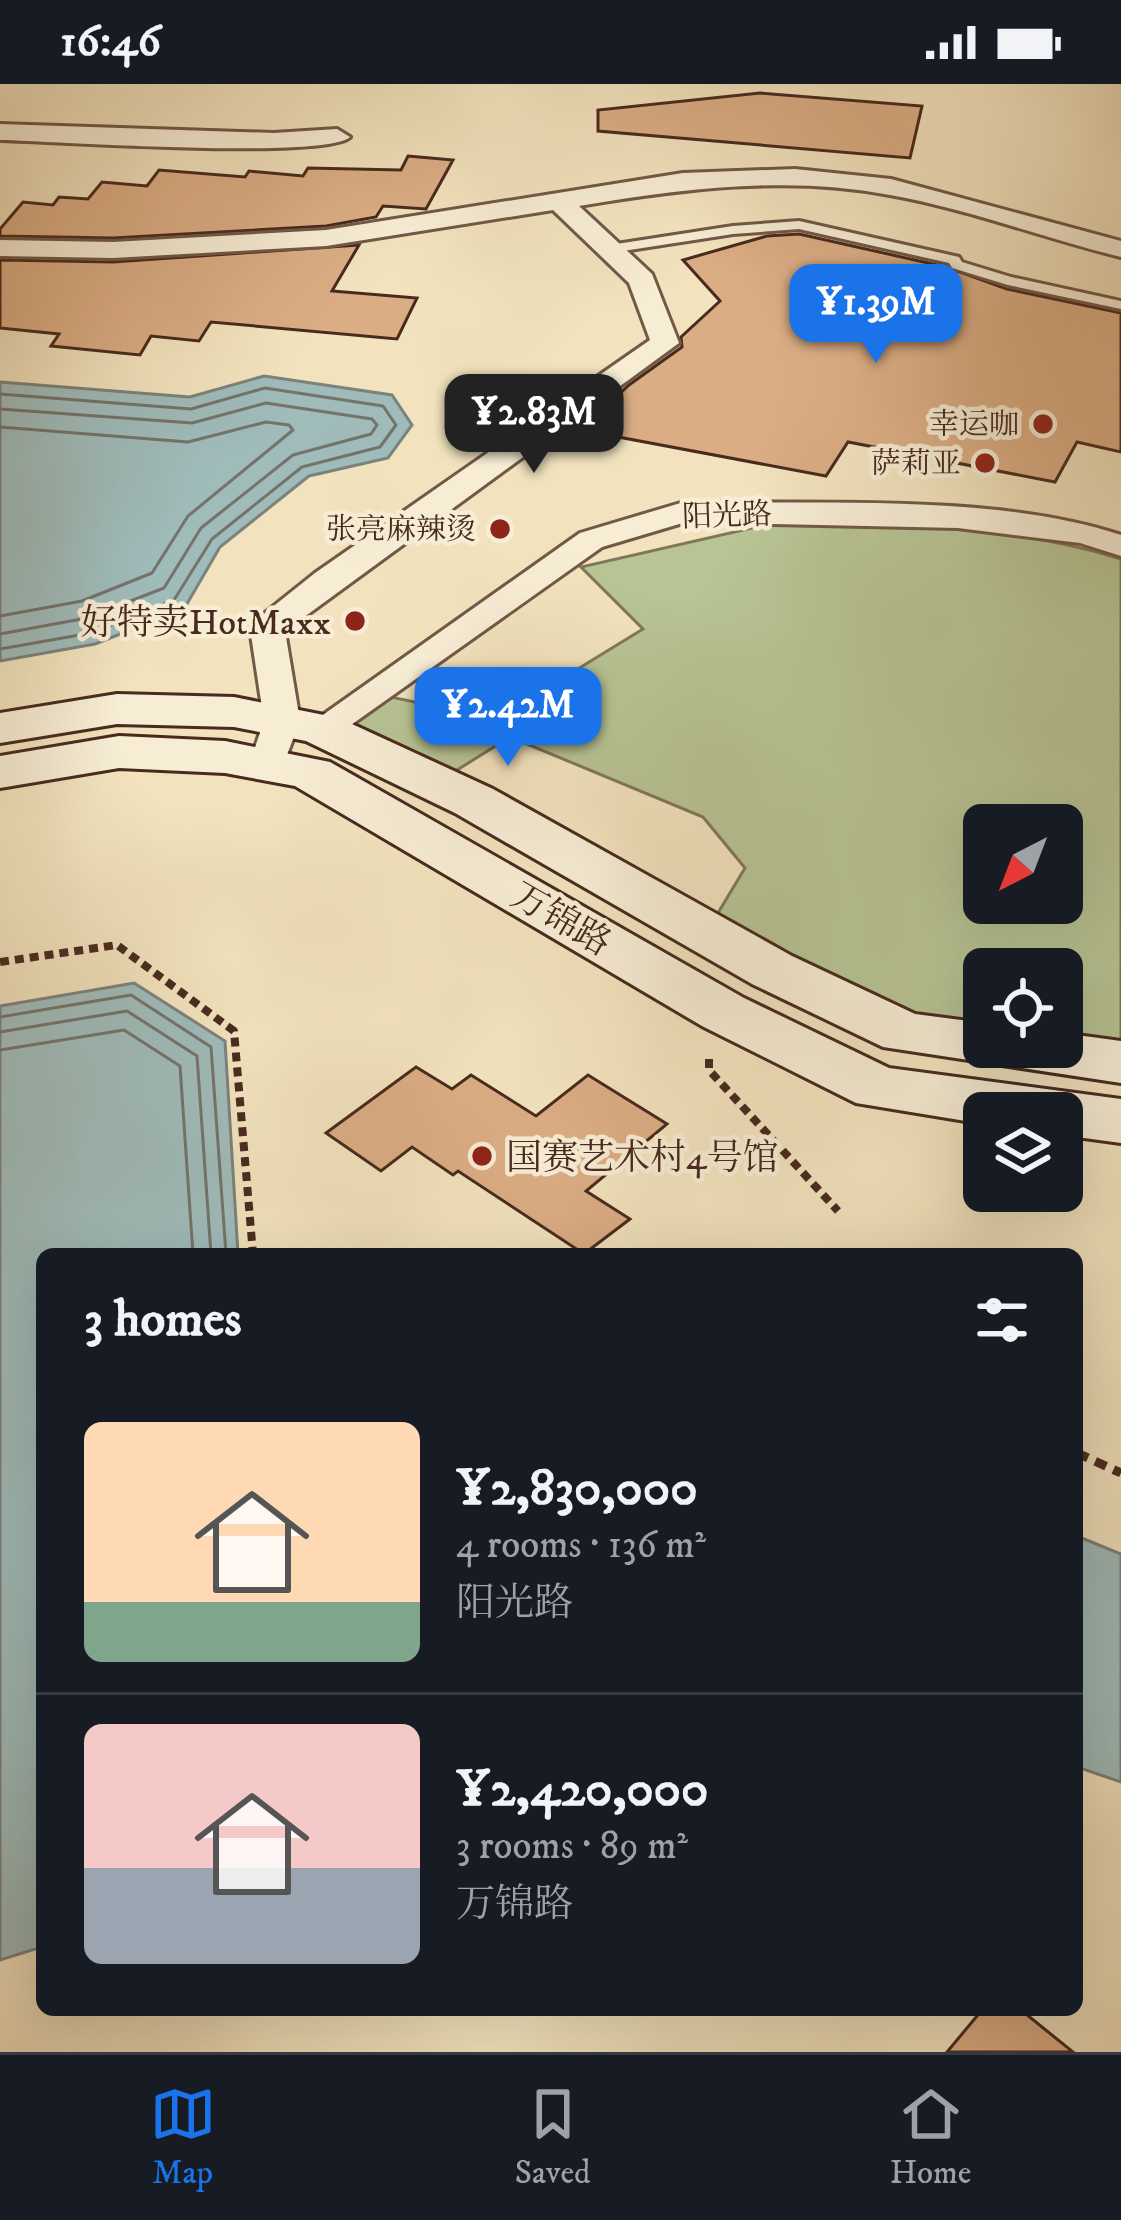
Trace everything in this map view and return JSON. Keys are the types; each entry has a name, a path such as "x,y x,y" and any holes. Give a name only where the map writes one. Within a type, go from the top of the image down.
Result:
{"street":[{"path":"0,132 274,140 337,137"},
{"path":"0,248 113,250 326,238 683,181 796,177 891,187 1121,249"},
{"path":"290,738 267,628 327,580 665,343 642,280 561,203"},
{"name":"阳光路","path":"290,738 591,540 684,512 958,518 1084,534 1121,546"},
{"name":"万锦路","path":"0,728 118,709 234,712 290,738 474,801 809,988 904,1033 963,1040"},
{"name":"万锦路","path":"0,772 119,752 225,757 290,738"},
{"name":"万锦路","path":"290,738 311,773 723,1012 877,1088 1121,1121"},
{"path":"1083,1057 1121,1062"}],"lane":[{"path":"610,250 733,230 799,225 954,260 957,266 1008,281 1121,304"}],"path":[{"path":"0,962 117,945 234,1031 252,1248"},
{"path":"723,1012 709,1035 709,1070 838,1211"},
{"path":"1083,1456 1121,1473"}],"green space":[{"path":"787,520 998,533 1121,559 1121,1051 1083,1046 1083,948 963,948 963,1030 906,1023 712,923 745,868 703,817 510,737 449,775 343,726 391,697 496,719 643,629 581,567"}],"water":[{"path":"264,376 392,395 412,425 388,458 309,476 220,547 184,609 95,644 0,661 0,382 190,397"},
{"path":"134,983 225,1041 238,1248 36,1248 36,1949 0,1960 0,1006"},
{"path":"1083,1538 1121,1554 1121,1782 1083,1769"}],"building":[{"path":"760,93 922,106 910,158 598,131 598,110"},
{"path":"408,156 453,160 426,209 383,206 376,217 326,226 113,238 0,236 0,229 23,202 53,205 59,197 88,199 102,182 147,186 159,170 303,176 308,168 401,170"},
{"path":"799,234 946,267 1007,289 1121,313 1121,452 1077,442 1055,482 848,442 826,476 581,430 629,385 682,347 681,337 720,301 683,260 767,236"},
{"path":"359,245 332,291 417,298 397,339 211,322 199,341 151,336 140,355 51,346 59,334 0,328 0,260 113,262"},
{"name":"国赛艺术村4号馆","path":"416,1067 452,1089 471,1075 536,1116 588,1075 667,1124 586,1191 630,1219 592,1248 575,1248 458,1171 453,1175 412,1147 381,1171 326,1133"},
{"path":"977,2016 1028,2016 1073,2052 947,2052"}],"place":[{"name":"幸运咖","path":"1043,424"},
{"name":"萨莉亚","path":"985,463"},
{"name":"张亮麻辣烫","path":"500,529"},
{"name":"好特卖HotMaxx","path":"355,621"},
{"name":"国赛艺术村4号馆","path":"482,1156"}]}
